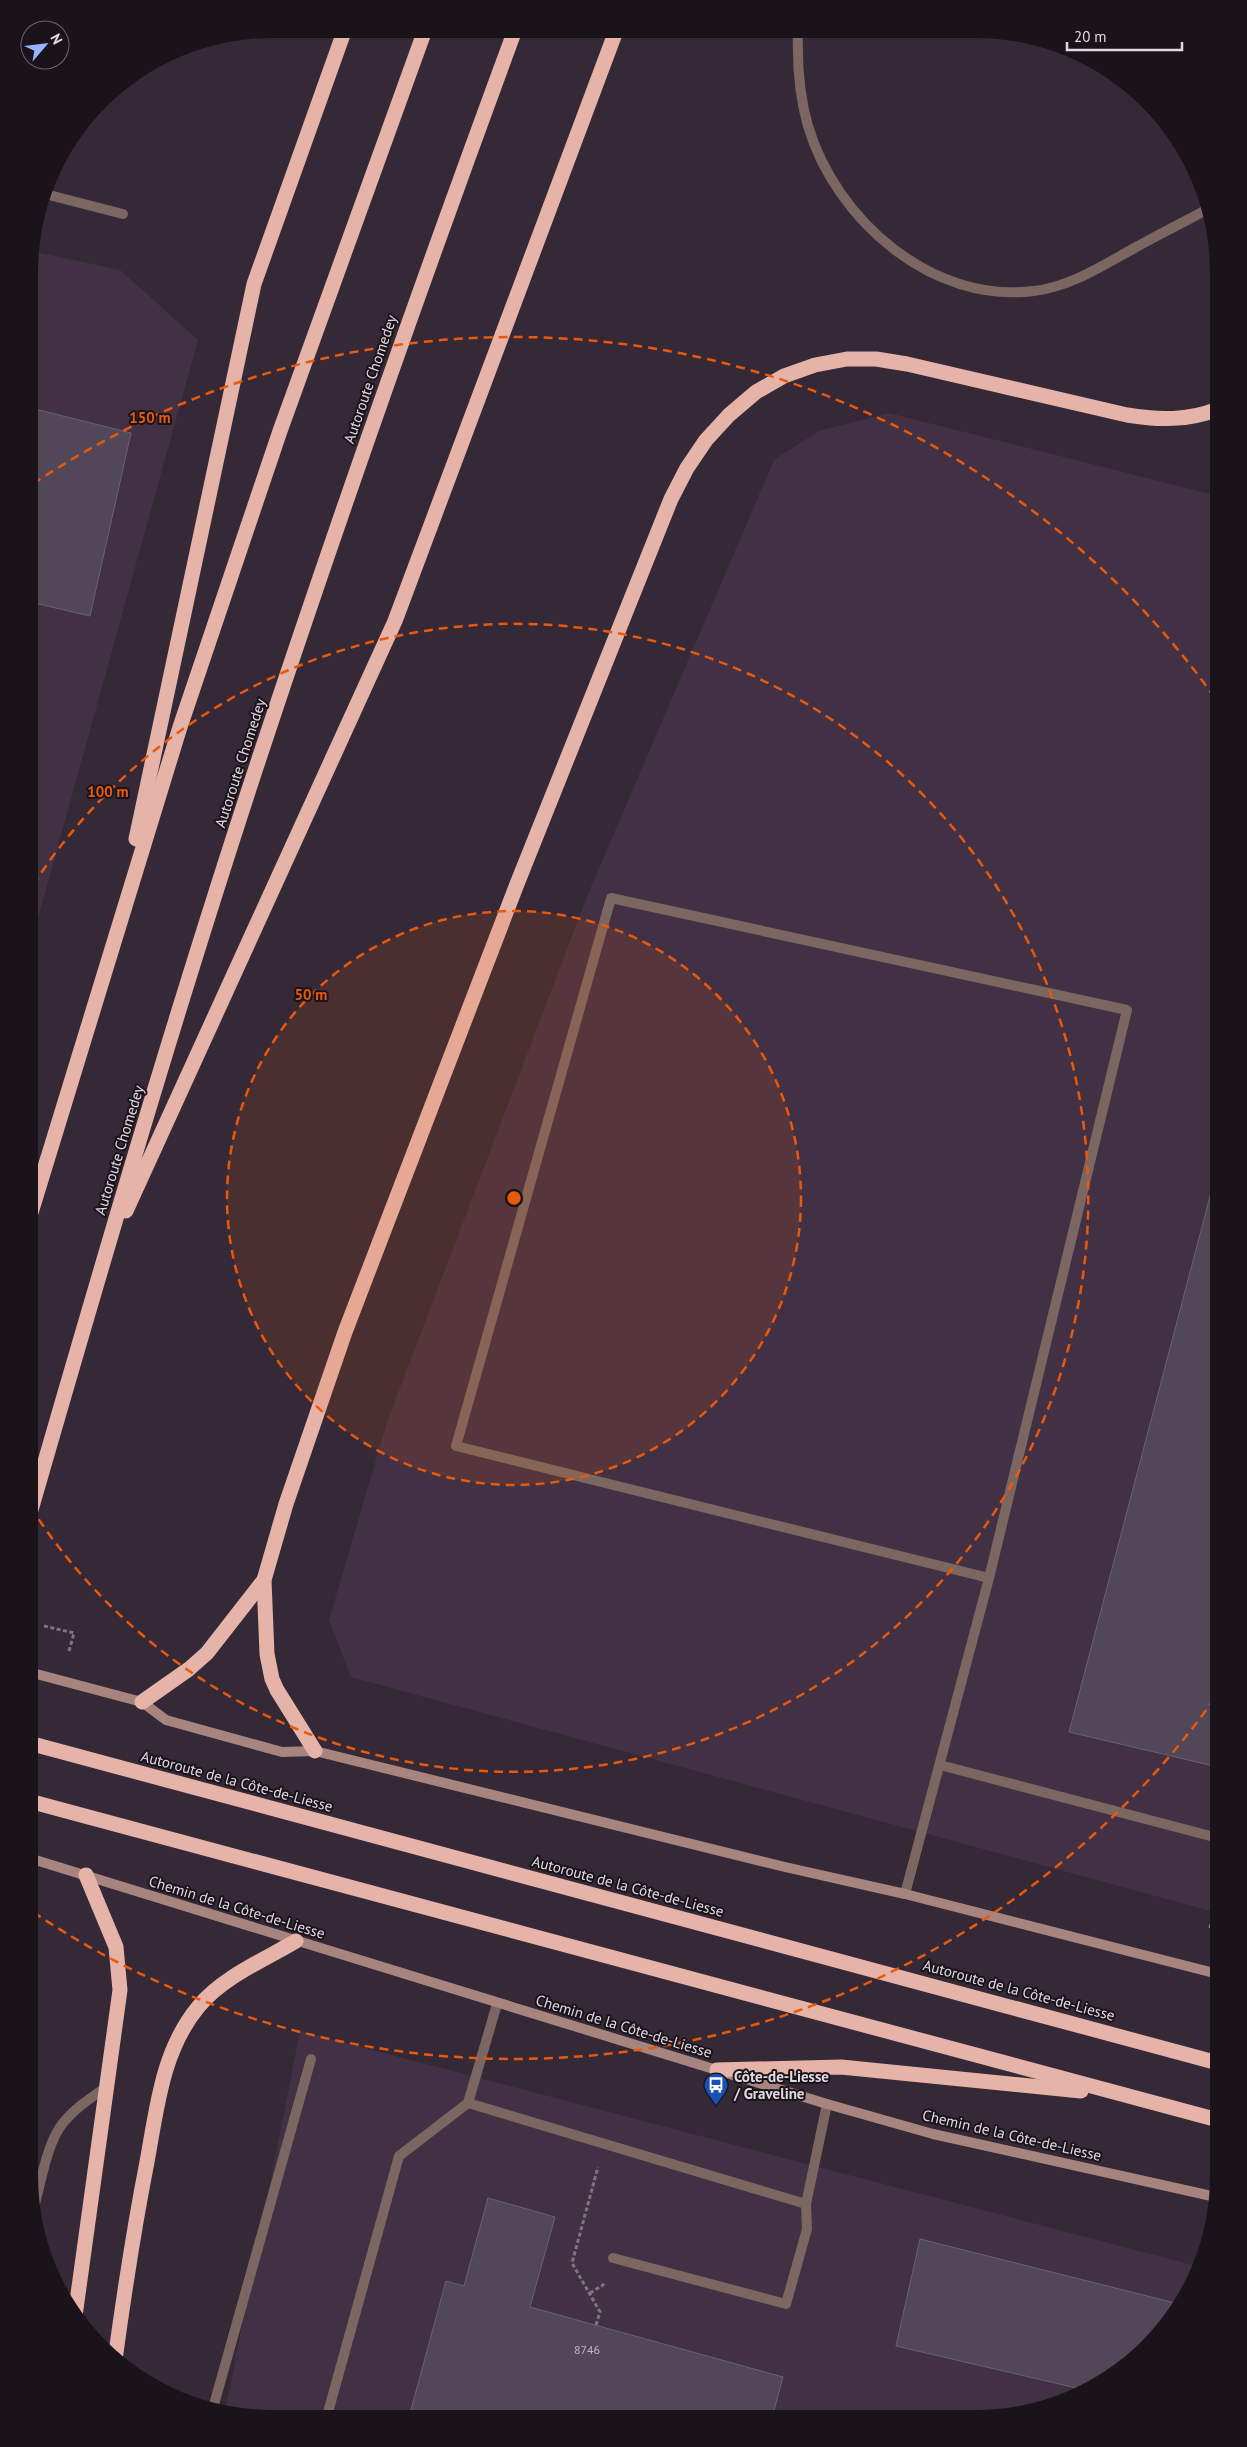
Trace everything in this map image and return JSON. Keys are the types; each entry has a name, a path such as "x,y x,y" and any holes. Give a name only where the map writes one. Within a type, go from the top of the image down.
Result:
{"highway":[{"path":"117,928 254,284 342,38"},
{"path":"38,1190 180,728 346,245 422,38"},
{"name":"Autoroute Chomedey","path":"38,1489 102,1265 254,773 415,301 511,38"},
{"path":"102,1265 395,621 613,38"},
{"path":"315,1751 277,1690 272,1678 267,1654 264,1580 286,1504 345,1332 513,893 667,508 687,468 706,440 729,415 756,392 784,376 815,365 847,359 876,359 907,364 1156,420 1185,418 1210,411"},
{"path":"142,1702 189,1669 207,1653 264,1580"},
{"name":"Autoroute de la Côte-de-Liesse","path":"38,1746 1210,2061"},
{"path":"38,1803 1210,2118"},
{"path":"77,2304 118,2009 119,1970 116,1947 86,1875"},
{"path":"116,2350 132,2239 159,2094 167,2062 177,2039 188,2020 210,1995 234,1978 296,1941"},
{"path":"717,2070 841,2067 1124,2095"}],"main road":[{"path":"38,1675 142,1702 166,1720 282,1752 315,1751 785,1867 905,1894 1210,1972"},
{"name":"Chemin de la Côte-de-Liesse","path":"38,1861 497,2004 827,2104 933,2134 1208,2195"}],"street":[{"path":"798,38 797,65 808,126 831,177 854,211 876,236 924,270 953,282 1003,292 1034,291 1060,286 1089,273 1202,213"},
{"path":"51,195 123,214"},
{"path":"905,1894 989,1578 1126,1010 611,898 456,1446 989,1578"},
{"path":"940,1765 1210,1836"},
{"path":"329,2410 399,2156 468,2103 497,2004"},
{"path":"214,2403 311,2059"},
{"path":"38,2192 50,2151 62,2124 79,2106 108,2086"},
{"path":"468,2103 806,2204"},
{"path":"612,2258 786,2304 807,2229 806,2204 827,2104"}],"path":[{"path":"44,1626 74,1633 69,1651"},
{"path":"596,2325 600,2312 572,2263 599,2163"},
{"path":"590,2293 603,2285"}],"shaded area":[{"path":"39,253 120,270 198,340 38,918"},
{"path":"889,413 1210,494 1210,1911 351,1677 329,1620 387,1422 588,894 774,460 819,431"},
{"path":"300,2031 1192,2265 1178,2292 1161,2318 1141,2341 1118,2361 1092,2378 1065,2392 1021,2405 975,2410 272,2410 226,2405"}],"building":[{"path":"38,410 131,433 90,616 38,604"},
{"path":"1210,1196 1210,1765 1069,1732"},
{"path":"488,2198 555,2217 530,2307 783,2377 774,2410 411,2410 446,2281 464,2286"},
{"path":"920,2239 1172,2302 1151,2330 1130,2351 1105,2370 1074,2387 896,2346"}],"place":[{"name":"Côte-de-Liesse / Graveline","path":"716,2106"}]}
